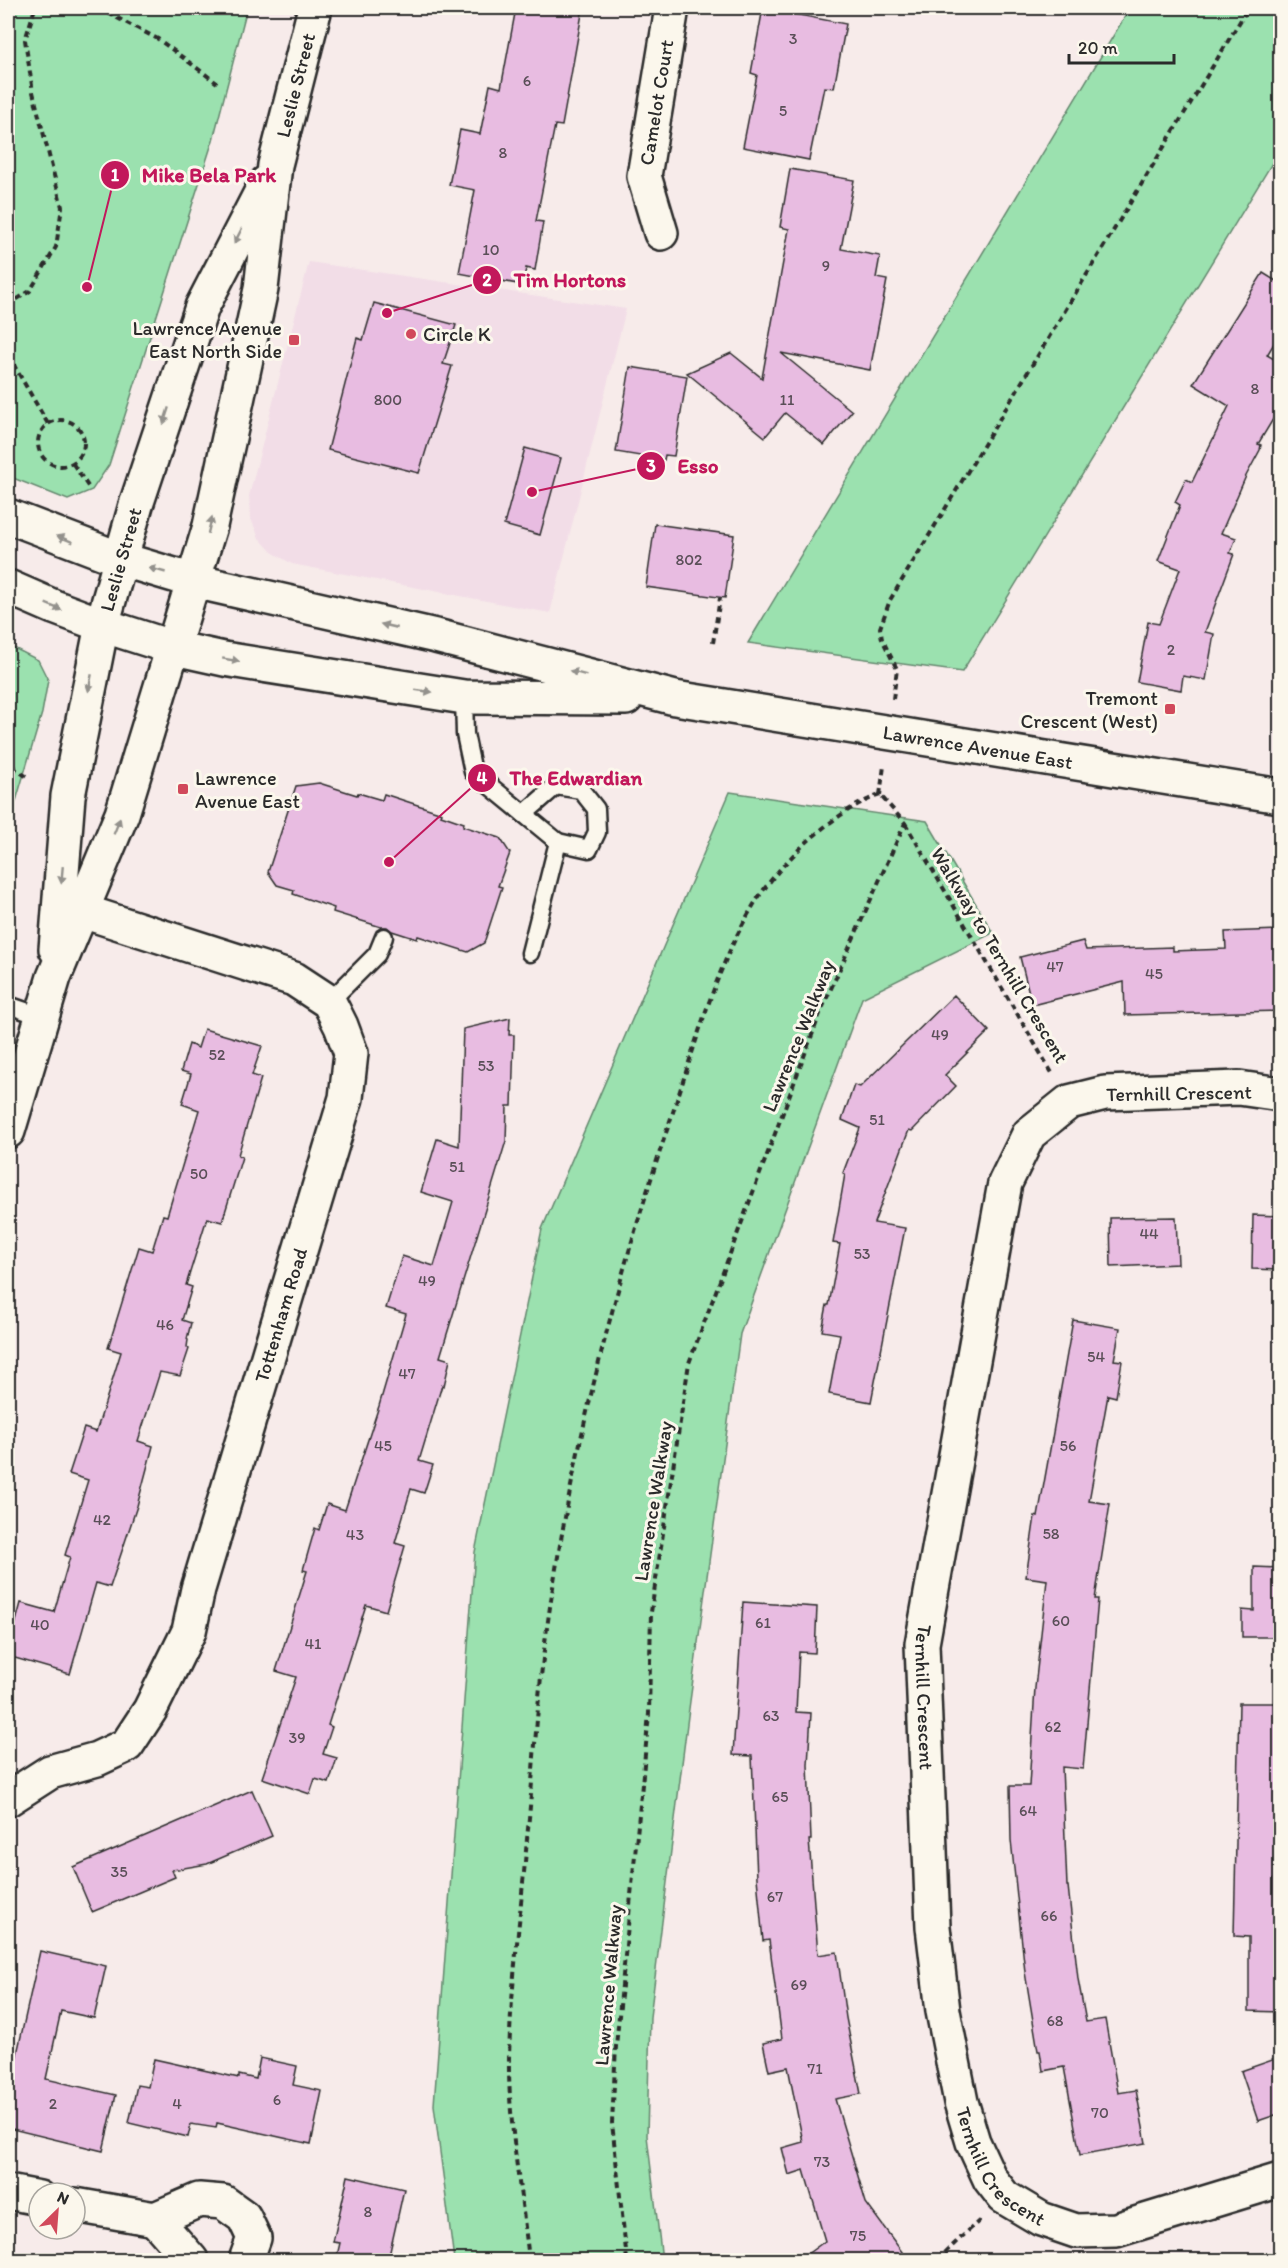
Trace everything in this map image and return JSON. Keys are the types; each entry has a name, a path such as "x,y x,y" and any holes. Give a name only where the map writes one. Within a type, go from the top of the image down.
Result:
{"main road":[{"name":"Leslie Street","path":"8,1131 54,977 122,814 210,526 261,288 275,165 315,8"},
{"name":"Camelot Court","path":"661,233 644,176 672,8"},
{"name":"Leslie Street","path":"54,977 68,796 102,625 120,559 202,307 275,165"},
{"name":"Lawrence Avenue East","path":"8,516 120,559 194,581 436,636 675,698 1281,796"},
{"name":"Lawrence Avenue East","path":"8,587 102,625 174,648 224,659 464,697 675,698"},
{"path":"82,911 294,979 329,1002"},
{"name":"Tottenham Road","path":"8,1799 50,1772 97,1760 127,1745 150,1710 189,1631 198,1589 346,1098 351,1053 329,1002"},
{"name":"Ternhill Crescent","path":"1281,1094 1239,1088 1105,1093 1069,1102 1029,1134 1005,1183 922,1644 933,1927 943,2012 961,2102 973,2142 990,2179 1004,2197 1041,2218 1076,2231 1116,2230 1281,2180"},
{"path":"8,2192 27,2196"},
{"path":"87,2207 155,2219 199,2200 223,2202 244,2217 254,2238 246,2260"},
{"path":"155,2219 191,2260"}],"lane":[{"path":"464,697 465,734 473,772 524,814 558,842 589,849 597,832 596,809 581,790 556,786 524,814"},
{"path":"530,953 558,842"},
{"path":"329,1002 377,954 384,937"},
{"path":"8,1005 43,1017"}],"path":[{"path":"8,305 30,291 56,247 62,207 33,92 25,40 36,8"},
{"path":"98,8 158,39 217,83"},
{"path":"894,690 897,669 882,639 880,628 882,617 890,600 1248,8"},
{"path":"8,355 48,424"},
{"path":"62,419 76,425 81,430 85,445 79,459 73,464 57,466 44,459 39,452 38,437 48,424 62,419"},
{"path":"73,464 89,488"},
{"path":"713,643 720,598"},
{"path":"8,757 15,769 26,776"},
{"path":"882,775 880,795 905,823"},
{"path":"529,2260 512,2108 509,2059 513,1993 546,1631 567,1504 590,1397 622,1270 720,973 752,907 776,874 836,818 861,801 880,795"},
{"name":"Walkway to Ternhill Crescent","path":"905,823 1069,1102"},
{"name":"Lawrence Walkway","path":"627,2260 612,2123 616,2046 650,1714 651,1612 689,1363 821,1011 905,823"},
{"path":"937,2260 1004,2197"}],"shaded area":[{"path":"309,262 626,309 550,613 292,564 272,552 259,538 251,519 249,496"}],"green space":[{"path":"8,8 247,8 213,140 109,465 92,490 68,500 8,476"},
{"path":"1130,8 1280,8 1280,150 962,672 748,643"},
{"path":"8,645 38,660 48,680 42,713 8,828"},
{"path":"730,792 927,821 993,933 862,998 740,1334 650,2017 647,2136 662,2260 454,2260 434,2105 475,1552 542,1229"}],"building":[{"path":"516,8 583,8 562,126 555,125 536,221 543,222 535,270 526,268 523,285 459,273 475,190 449,185 460,130 480,134 490,85 501,88"},
{"path":"763,8 846,24 834,88 824,87 809,160 743,147 757,75 751,73"},
{"path":"790,169 854,180 841,249 880,256 876,278 887,280 870,370 781,353 852,411 824,445 785,413 765,437 687,373 731,353 762,378 789,229 780,227"},
{"path":"1263,273 1281,284 1281,332 1267,355 1281,363 1281,406 1258,444 1261,445 1260,450 1221,533 1236,538 1230,553 1234,554 1205,632 1214,634 1206,680 1183,676 1181,690 1137,682 1148,622 1159,624 1180,569 1158,561 1180,505 1175,502 1186,479 1192,482 1229,406 1193,384"},
{"path":"374,303 456,325 443,364 452,366 419,473 328,450 357,338 363,340"},
{"path":"630,367 687,376 674,456 665,455 664,460 616,452"},
{"path":"525,448 561,458 540,535 504,525"},
{"path":"655,524 734,535 725,598 646,587"},
{"path":"319,783 382,800 384,794 442,813 441,815 464,823 463,826 500,838 510,853 498,886 502,887 484,943 468,952 418,936 417,939 392,931 387,927 333,912 334,908 293,894 294,890 277,885 268,872 296,786"},
{"path":"1281,930 1281,1011 1125,1015 1124,982 1032,1005 1020,957 1083,941 1086,950 1173,947 1173,951 1226,949 1225,932"},
{"path":"954,995 989,1031 945,1075 956,1086 912,1131 909,1130 874,1223 905,1228 871,1402 829,1394 840,1334 822,1331 840,1244 833,1243 845,1174 843,1173 860,1128 842,1120 854,1085 860,1087"},
{"path":"510,1018 509,1035 514,1035 512,1106 507,1106 506,1141 440,1357 450,1360 444,1386 442,1385 419,1461 433,1465 424,1493 411,1489 395,1543 405,1546 386,1611 366,1605 328,1725 332,1727 323,1754 337,1758 329,1783 315,1779 310,1794 262,1778 296,1677 276,1671 307,1571 303,1570 315,1528 319,1530 327,1504 345,1510 379,1406 406,1314 386,1308 402,1256 434,1266 453,1202 421,1192 437,1139 459,1146 463,1029"},
{"path":"204,1029 262,1046 252,1075 261,1078 238,1155 242,1157 222,1222 207,1218 186,1285 192,1287 182,1320 191,1323 187,1339 189,1349 180,1376 160,1372 138,1441 153,1446 137,1506 110,1587 96,1583 70,1674 8,1656 8,1651 21,1603 54,1612 70,1557 65,1555 88,1480 69,1474 84,1428 96,1432 121,1352 108,1348 139,1247 152,1251 163,1215 167,1216 199,1110 182,1104 191,1074 181,1071 189,1044 198,1048"},
{"path":"1253,1215 1281,1216 1281,1270 1252,1269"},
{"path":"1176,1217 1178,1264 1111,1267 1110,1218"},
{"path":"1073,1320 1120,1328 1114,1360 1122,1361 1116,1397 1108,1395 1089,1501 1110,1504 1095,1599 1098,1599 1083,1769 1062,1767 1067,1886 1078,1979 1086,2022 1105,2019 1118,2093 1136,2090 1146,2143 1080,2155 1064,2067 1043,2071 1040,2051 1038,2051 1025,1972 1011,1840 1010,1786 1029,1786 1035,1688 1047,1580 1026,1577 1035,1516 1038,1517"},
{"path":"1254,1567 1281,1568 1281,1637 1242,1637 1242,1610 1254,1611"},
{"path":"743,1602 817,1607 815,1653 799,1652 796,1712 811,1713 808,1765 811,1840 809,1840 818,1955 837,1952 846,2018 861,2094 835,2099 866,2203 908,2260 799,2260 825,2241 804,2170 789,2175 782,2148 803,2142 788,2067 769,2071 763,2043 782,2039 769,1940 763,1941 757,1878 752,1756 733,1755"},
{"path":"1239,1703 1281,1703 1281,2012 1249,2011 1249,1937 1234,1936"},
{"path":"252,1790 272,1836 207,1864 172,1870 175,1877 92,1912 73,1867"},
{"path":"40,1951 106,1966 94,2018 61,2011 46,2079 116,2095 103,2151 8,2128 8,2085 11,2071 13,2072"},
{"path":"1281,2057 1281,2113 1258,2121 1241,2071"},
{"path":"260,2058 297,2066 293,2085 322,2091 311,2144 217,2123 216,2128 191,2124 188,2137 129,2123 137,2085 148,2087 154,2059 239,2078 239,2075 256,2079"},
{"path":"348,2176 404,2189 389,2256 387,2255 386,2260 336,2260 340,2243 333,2242"}],"place":[{"name":"Mike Bela Park","path":"87,287"},
{"name":"Tim Hortons","path":"387,313"},
{"name":"Circle K","path":"411,334"},
{"name":"Lawrence Avenue East North Side","path":"294,340"},
{"name":"Esso","path":"532,492"},
{"name":"Tremont Crescent (West)","path":"1170,709"},
{"name":"Lawrence Avenue East","path":"183,789"},
{"name":"The Edwardian","path":"389,862"}]}
